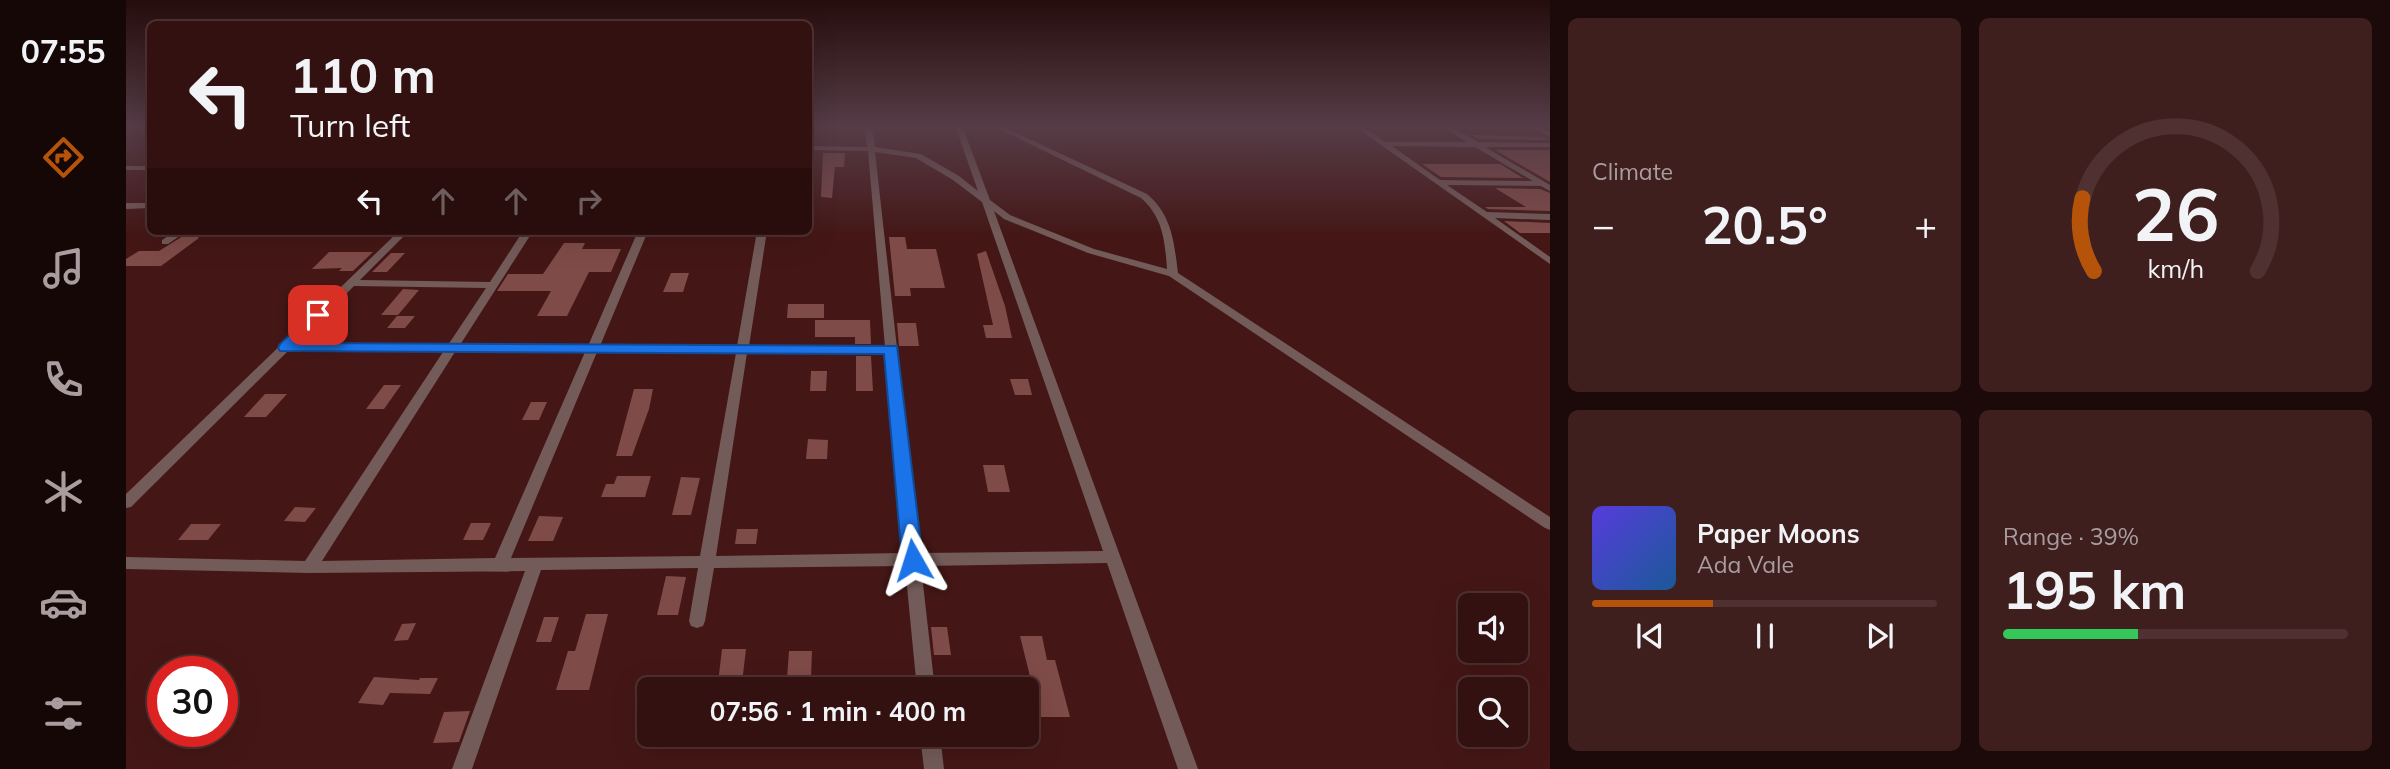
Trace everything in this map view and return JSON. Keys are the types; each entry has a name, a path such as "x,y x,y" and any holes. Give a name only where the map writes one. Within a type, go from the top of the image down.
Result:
{"street":[{"path":"873,164 925,677"},
{"path":"930,164 986,200 1007,218 1091,251 1173,274 1550,524"},
{"path":"973,164 1188,769"},
{"path":"1076,164 1144,196 1157,205 1167,224 1173,274"},
{"path":"1412,164 1545,254 1550,261"},
{"path":"1510,164 1547,185"},
{"path":"126,168 147,168"},
{"path":"1438,182 1547,185"},
{"path":"126,206 147,206"},
{"path":"1485,215 1550,216"},
{"path":"165,242 176,235"},
{"path":"126,503 400,235"},
{"path":"309,567 524,235"},
{"path":"500,565 640,235"},
{"path":"697,621 761,235"},
{"path":"351,283 492,285"},
{"path":"285,348 453,346 891,350"},
{"path":"126,563 309,567 1113,557"},
{"path":"462,769 535,565"},
{"path":"931,747 933,769"}],"building":[{"path":"823,164 844,164 844,167 835,167 832,198 821,197"},
{"path":"1422,164 1500,164 1523,178 1441,177"},
{"path":"1519,164 1550,164 1550,182"},
{"path":"1495,188 1540,189 1550,193 1550,211 1488,209 1485,207 1526,207"},
{"path":"1504,221 1550,223 1550,233 1520,233"},
{"path":"185,235 196,235 199,238 161,266 126,266 126,259 139,251 159,251"},
{"path":"889,237 905,237 907,249 936,249 945,288 910,288 911,296 895,296"},
{"path":"564,243 585,243 582,249 621,249 611,272 589,272 567,316 537,316 551,291 497,291 508,274 543,274"},
{"path":"986,251 1005,306 1012,338 986,338 983,325 993,325 977,254"},
{"path":"329,252 373,252 353,271 339,271 342,268 312,269"},
{"path":"391,253 405,253 387,272 372,272"},
{"path":"671,273 689,273 683,292 663,292"},
{"path":"403,289 419,290 398,315 381,315"},
{"path":"788,304 824,304 824,318 787,318"},
{"path":"397,316 415,316 405,328 387,328"},
{"path":"815,320 870,320 871,344 855,344 855,337 815,337"},
{"path":"897,323 916,323 919,346 899,346"},
{"path":"856,356 871,356 873,391 856,391"},
{"path":"811,371 827,371 826,391 810,391"},
{"path":"1010,379 1028,379 1032,395 1015,395"},
{"path":"384,385 401,385 384,409 366,409"},
{"path":"634,389 653,389 649,409 632,456 616,456"},
{"path":"265,394 287,394 266,417 244,417"},
{"path":"531,402 547,402 539,420 522,420"},
{"path":"808,439 828,440 827,459 806,459"},
{"path":"983,465 1004,465 1010,492 988,492"},
{"path":"617,476 651,476 645,497 601,497 606,484 614,484"},
{"path":"681,477 700,478 691,515 672,515"},
{"path":"295,507 316,508 305,522 284,521"},
{"path":"539,516 563,517 553,541 528,541"},
{"path":"471,523 491,523 483,540 463,540"},
{"path":"191,524 221,524 208,540 178,540"},
{"path":"737,529 758,529 756,544 735,544"},
{"path":"666,576 686,577 678,615 657,615"},
{"path":"586,614 608,614 589,690 556,690 568,651 575,651"},
{"path":"544,617 559,617 551,642 536,642"},
{"path":"416,623 408,640 394,641 402,624"},
{"path":"931,627 947,627 951,655 934,655"},
{"path":"1020,636 1042,636 1047,660 1055,660 1070,717 1040,717 1039,677 1030,677"},
{"path":"722,649 746,649 743,677 719,677"},
{"path":"789,651 812,651 811,677 787,677"},
{"path":"374,677 419,680 438,678 430,694 390,693 383,705 358,703"},
{"path":"470,711 459,742 433,743 444,712"}],"route":[{"path":"318,315 285,348 453,346 891,350 913,560"}]}
